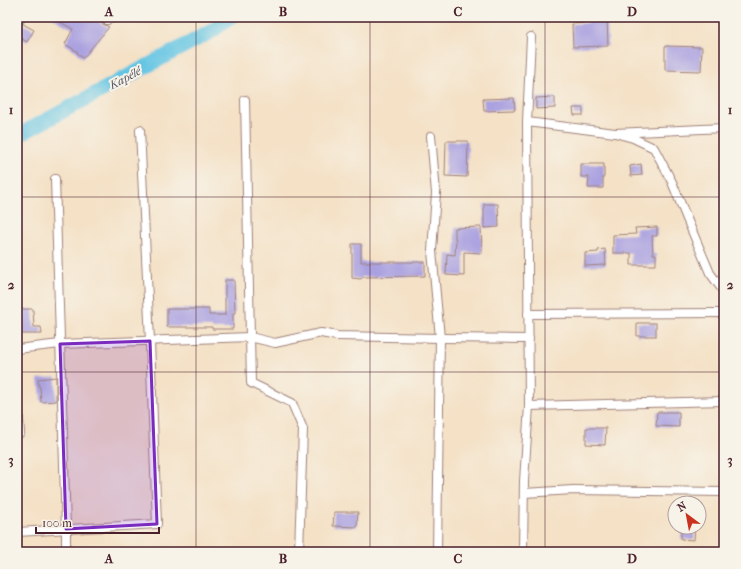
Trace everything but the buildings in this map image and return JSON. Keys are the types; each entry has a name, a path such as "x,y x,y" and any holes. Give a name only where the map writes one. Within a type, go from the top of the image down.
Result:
{"street":[{"path":"102,17 107,20 115,17"},
{"path":"523,552 524,493 529,406 527,122 531,37"},
{"path":"245,100 251,383 292,403 303,429 299,552"},
{"path":"527,122 616,133 633,138 654,148 672,182 710,273 724,292"},
{"path":"616,133 724,128"},
{"path":"17,532 157,524 140,130"},
{"path":"431,136 436,193 432,252 440,338 437,552"},
{"path":"55,179 66,552"},
{"path":"528,314 724,313"},
{"path":"17,349 60,344 250,337 275,343 321,333 337,336 528,339"},
{"path":"17,393 20,433 17,434"},
{"path":"529,406 724,401"},
{"path":"524,493 573,490 724,492"}],"highlighted area":[{"path":"150,341 157,524 66,529 60,344"}],"waterway":[{"name":"Kapélé","path":"17,136 212,31 231,17"}]}
